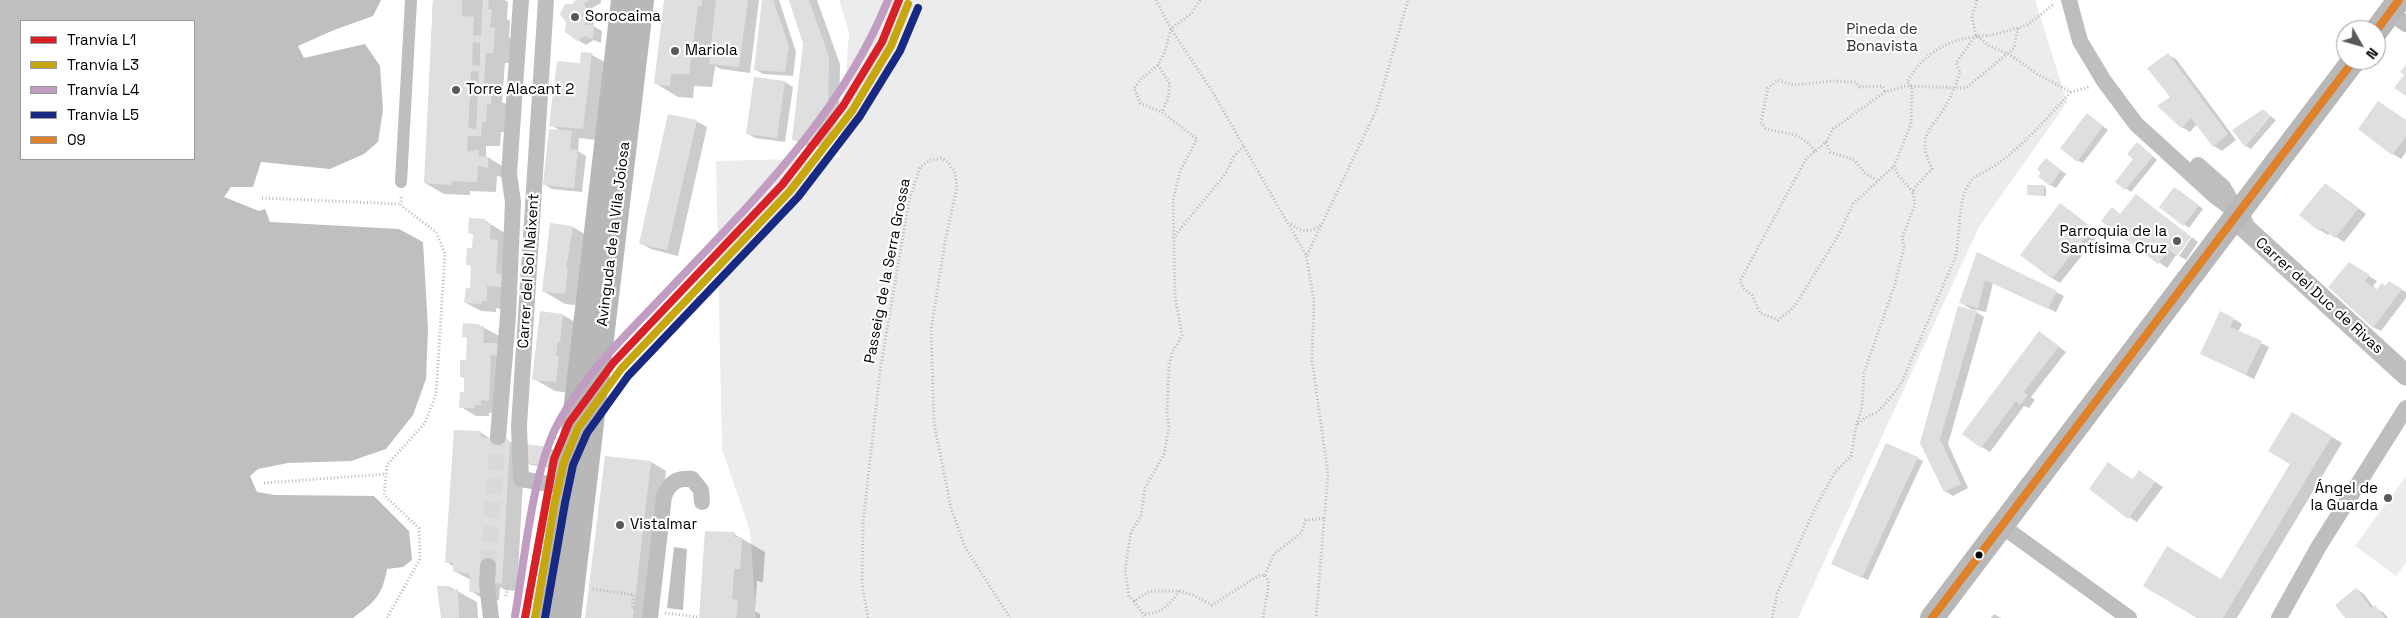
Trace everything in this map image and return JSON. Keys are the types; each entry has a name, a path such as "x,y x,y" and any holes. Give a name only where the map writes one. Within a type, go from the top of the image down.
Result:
{"main road":[{"name":"Avinguda de la Vila Joiosa","path":"568,618 575,485 623,0"},
{"name":"Avinguda de la Vila Joiosa","path":"551,618 575,485 642,0"},
{"path":"1932,618 2346,70"}],"street":[{"path":"401,182 411,0"},
{"name":"Carrer del Sol Naixent","path":"498,437 508,306 513,202 509,174 521,0"},
{"name":"Carrer del Sol Naixent","path":"546,0 519,426 521,479 575,485"},
{"name":"Carrer del Duc de Rivas","path":"2069,0 2080,41 2110,87 2223,187 2245,228 2406,375"},
{"path":"2279,618 2319,546 2406,408"},
{"path":"650,618 664,496 669,484 681,478 692,479 701,490 702,502"},
{"path":"2002,526 2129,618"},
{"path":"488,566 487,584 491,618"}],"path":[{"path":"1156,0 1171,29 1212,91 1289,222 1306,256 1314,301 1312,360 1328,474 1326,518 1316,618"},
{"path":"1179,591 1166,608 1145,616 1129,596 1125,570 1131,532 1141,516 1145,488 1164,454 1170,426 1168,414 1169,365 1172,353 1182,336 1175,296 1173,201 1180,171 1197,139 1162,112 1140,103 1134,88 1140,80 1158,65 1165,51 1171,29 1192,12 1200,0"},
{"path":"1306,256 1376,111 1408,0"},
{"path":"1977,0 1972,17 1976,35 2006,55 2012,56 2037,74 2071,92 2110,87"},
{"path":"2018,28 2014,48 1966,88 1912,87 1905,86 1885,92 1833,129 1826,142 1806,159 1740,281 1744,289 1752,295 1760,313 1778,320 1790,311 1838,236 1853,204 1894,166 1911,124 1912,87 1907,82 1915,68 1935,51 1956,39 1976,35 1984,36 2027,25 2046,9 2061,0"},
{"path":"1913,192 1916,186 1932,169 1926,153 1925,135 1945,106 1960,72 1956,63 1976,35"},
{"path":"1158,65 1170,84 1168,98 1162,112"},
{"path":"1815,151 1805,139 1792,133 1766,129 1762,122 1768,88 1778,80 1794,86 1845,81 1856,82 1860,87 1882,86 1885,92"},
{"path":"1856,427 1865,416 1876,412 1902,382 1955,258 1959,244 1959,223 1967,188 1973,178 2014,151 2071,92"},
{"path":"1826,142 1830,152 1854,160 1866,174 1877,180"},
{"path":"1174,238 1226,173 1234,156 1244,146"},
{"name":"Passeig de la Serra Grossa","path":"868,618 862,584 863,523 880,371 909,201 920,167 936,158 942,158 952,166 957,179 957,188 945,242 931,330 934,423 951,508 965,547 1010,618"},
{"path":"1772,618 1777,594 1815,508 1835,472 1851,456 1862,407 1864,373 1895,284 1904,247 1902,238 1915,205 1913,192 1898,175 1894,166"},
{"path":"401,182 401,204"},
{"path":"262,198 401,204 436,232 445,254 436,395 426,423 387,465 384,495 419,528 420,558 387,618"},
{"path":"1289,222 1301,230 1308,231 1314,230 1321,225"},
{"path":"264,483 386,474"},
{"path":"1263,618 1269,583 1265,575 1274,554 1301,533 1306,520 1326,518"},
{"path":"1134,601 1150,591 1179,591 1193,595 1212,605 1258,576 1265,575"},
{"path":"588,589 634,596 632,608 634,608"}],"green space":[{"name":"Pineda de Bonavista","path":"839,0 2035,0 2067,102 1979,227 1798,618 756,618 750,531 722,449 716,161 840,158 849,32"},
{"path":"2406,476 2406,562 2396,576 2355,546"}],"shaded area":[{"path":"0,0 381,0 373,16 298,46 304,58 365,44 380,66 383,110 378,142 364,154 330,169 261,162 253,187 231,187 224,197 259,211 265,209 270,222 399,229 423,242 428,329 426,379 413,415 386,449 351,461 288,463 258,469 250,476 257,492 275,495 374,496 409,531 412,560 403,567 387,569 380,593 353,618 0,618"},
{"path":"674,547 687,549 683,610 667,608"}],"building":[{"name":"Torre Alacant 2","path":"433,0 462,0 462,16 474,17 473,35 481,36 483,0 489,0 488,9 492,9 490,27 495,28 493,53 486,53 483,93 491,94 491,104 487,104 486,122 482,122 481,136 468,136 467,151 479,150 478,156 488,157 488,168 478,166 477,182 452,181 451,185 424,183","holes":["473,42 480,43 480,66 472,65","471,71 479,71 478,87 470,87","470,94 478,94 476,129 468,128"]},
{"name":"Sorocaima","path":"576,0 590,0 584,3 587,10 585,25 594,25 593,39 585,36 577,41 565,32 566,22 560,14 565,4 572,4"},
{"name":"Mariola","path":"664,0 702,0 702,6 698,6 689,74 671,74 670,86 654,84"},
{"path":"716,0 748,0 739,67 709,64"},
{"path":"762,0 773,0 786,37 789,47 785,72 754,70"},
{"path":"789,0 809,0 829,57 828,111 811,142 792,140 803,44"},
{"path":"581,52 592,53 583,129 549,126 557,61 580,63"},
{"path":"2168,53 2228,134 2213,147 2191,118 2181,128 2157,106 2170,97 2147,68"},
{"path":"2406,65 2406,96 2394,88 2404,75 2400,72"},
{"path":"754,77 785,81 777,138 746,134"},
{"path":"2378,101 2406,120 2406,137 2392,155 2358,129"},
{"path":"2263,109 2271,116 2245,147 2232,130"},
{"path":"2087,113 2103,126 2077,162 2060,148"},
{"path":"668,114 697,120 667,250 639,244"},
{"path":"549,129 572,131 570,149 578,150 574,188 543,185"},
{"path":"2137,142 2153,156 2125,190 2115,182 2133,159 2127,154"},
{"path":"2046,158 2061,170 2050,186 2038,176 2041,173 2037,169"},
{"path":"2325,183 2358,209 2335,238 2322,228 2319,231 2299,215"},
{"path":"2027,185 2044,185 2044,196 2027,195"},
{"path":"2174,187 2199,205 2183,226 2159,207"},
{"path":"2136,194 2191,237 2177,256 2169,250 2158,264 2101,221 2112,207 2120,214"},
{"path":"2060,203 2092,228 2052,279 2020,255"},
{"path":"469,218 485,219 485,223 491,223 490,239 498,240 496,273 502,274 502,287 487,286 487,301 482,301 481,304 464,303 466,288 470,288 471,265 466,265 467,248 472,248 473,234 468,233"},
{"path":"550,223 573,226 566,268 568,268 565,294 542,292"},
{"path":"1977,252 2057,291 2048,309 1985,280 1978,308 1959,303"},
{"path":"2349,262 2370,275 2365,281 2376,290 2382,283 2385,286 2389,281 2402,289 2373,328 2328,287"},
{"path":"1958,306 1977,311 1940,439 1961,484 1944,492 1920,443"},
{"path":"540,311 563,314 560,342 558,341 556,356 559,356 556,382 532,380"},
{"path":"2220,311 2234,318 2230,327 2262,341 2246,375 2200,354"},
{"path":"463,323 484,326 483,343 498,343 498,356 491,355 489,401 481,400 481,405 475,405 474,408 459,408 460,392 464,392 464,377 460,377 460,360 466,360 467,337 462,337"},
{"path":"2039,331 2059,346 2024,392 2028,395 2020,405 2016,401 1981,448 1962,434"},
{"path":"2292,412 2332,436 2223,618 2197,618 2143,586 2167,546 2221,579 2290,464 2268,451"},
{"path":"454,430 481,431 481,437 508,439 507,442 510,442 502,584 489,582 484,593 469,592 470,574 453,571 453,563 445,563"},
{"path":"1886,443 1918,457 1862,578 1831,564"},
{"path":"525,444 550,447 548,466 524,463"},
{"name":"Vistalmar","path":"605,456 651,461 633,618 585,618"},
{"path":"2108,462 2132,480 2139,470 2155,482 2128,519 2089,489"},
{"name":"Vistalmar","path":"705,531 735,532 734,537 742,537 740,569 734,569 732,599 738,600 736,618 699,618"},
{"path":"437,586 450,586 450,590 458,589 459,618 441,618"},
{"path":"2356,588 2371,608 2375,605 2385,618 2345,618 2335,605"}],"tunnel":[{"path":"488,566 498,437"}],"tram line":[{"name":"L4","path":"515,616 536,487 551,438 571,401 608,354 759,194 790,158 819,121 845,83 868,43 888,0"},
{"name":"L1","path":"525,618 554,459 569,423 613,363 782,185 843,106 882,42 899,0"},
{"name":"L3","path":"535,618 555,501 564,462 578,428 621,369 790,191 852,111 891,46 908,4"},
{"name":"L5","path":"545,618 573,465 587,433 628,376 798,197 860,116 900,51 918,8"}],"transit line":[{"name":"09","path":"2384,20 2399,0"},
{"name":"09","path":"1932,618 2346,70"}],"place":[{"name":"Sorocaima","path":"575,17"},
{"name":"Mariola","path":"675,51"},
{"name":"Torre Alacant 2","path":"456,90"},
{"name":"Parroquia de la Santísima Cruz","path":"2177,241"},
{"name":"Ángel de la Guarda","path":"2388,498"},
{"name":"Vistalmar","path":"620,525"}]}
